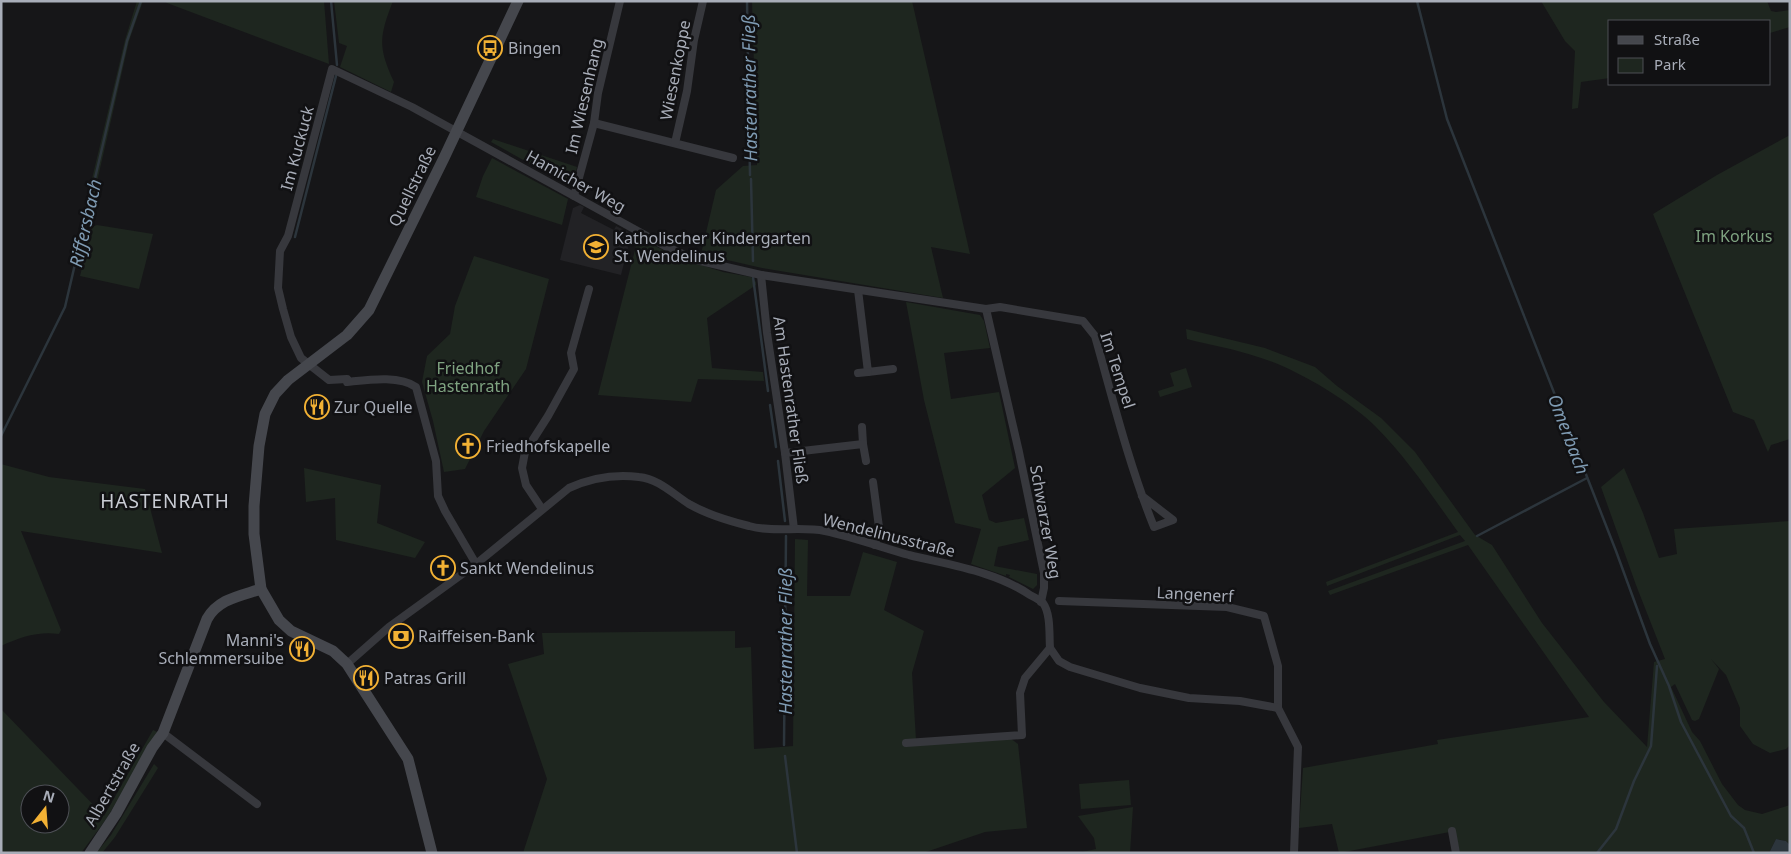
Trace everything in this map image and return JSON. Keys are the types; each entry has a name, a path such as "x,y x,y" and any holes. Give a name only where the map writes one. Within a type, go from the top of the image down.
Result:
{"main road":[{"name":"Quellstraße","path":"261,588 254,534 254,506 259,446 265,414 275,394 288,380 346,335 369,310 457,131 518,1"},
{"path":"261,588 279,620 291,631 333,651 347,664 408,759 432,853"},
{"name":"Albertstraße","path":"90,853 116,814 152,748 163,733 212,609 228,600 261,588"}],"street":[{"name":"Im Wiesenhang","path":"574,196 594,123 598,93 620,1"},
{"name":"Wiesenkoppe","path":"675,143 687,91 694,40 703,1"},
{"name":"Im Kuckuck","path":"308,365 296,350 283,309 278,288 280,251 288,236 332,69 412,107 457,131"},
{"name":"Wiesenkoppe","path":"594,123 734,158"},
{"name":"Hamicher Weg","path":"457,131 665,246 696,260 761,275 986,309"},
{"name":"Am Hastenrather Fließ","path":"761,275 767,333 794,529"},
{"path":"542,509 526,485 522,468 524,452 548,416 574,369 571,353 589,289"},
{"path":"858,290 868,372"},
{"name":"Im Tempel","path":"986,309 1000,307 1083,321 1095,336 1142,496"},
{"name":"Schwarzer Weg","path":"986,309 1044,572 1044,588 1041,602 1047,612 1050,648"},
{"path":"308,365 329,380 347,378 347,382 398,380 407,381 416,387 436,461 438,496 444,511 476,564"},
{"path":"858,374 893,369"},
{"path":"862,427 866,460"},
{"path":"785,453 863,444"},
{"name":"Wendelinusstraße","path":"347,664 389,626 476,564 569,488 586,480 605,477 641,477 657,483 705,512 749,526 778,530 824,531 986,574 1020,588 1041,602"},
{"path":"873,482 879,527 875,546"},
{"name":"Langenerf","path":"1059,601 1227,607 1264,616 1278,666 1278,708"},
{"path":"906,743 1022,735 1020,693 1026,678 1050,648 1058,661 1070,667 1140,688 1189,698 1240,701 1278,708 1298,747 1294,853"},
{"path":"163,733 257,804"},
{"path":"1452,832 1456,853"}],"shaded area":[{"name":"Katholischer Kindergarten St. Wendelinus","path":"580,205 584,207 581,213 614,230 616,226 630,233 621,275 560,260 573,208"},
{"path":"1776,839 1786,841 1790,845 1790,853 1769,853"}],"green space":[{"path":"137,1 143,1 129,41 82,248 76,246 125,40"},
{"path":"165,1 324,1 329,64 167,3"},
{"path":"334,1 393,1 385,24 382,42 385,60 394,82 391,92 340,67 347,46 339,43"},
{"path":"752,1 912,1 970,254 931,247 943,298 762,268 701,254 716,190 743,166 757,165"},
{"path":"1541,1 1767,1 1771,11 1790,10 1790,27 1771,33 1771,20 1608,20 1608,78 1581,82 1578,108 1572,109 1575,51 1565,41"},
{"name":"Im Korkus","path":"1790,135 1790,439 1771,445 1768,452 1754,420 1733,412 1653,214 1717,175"},
{"path":"493,139 577,167 573,184 568,185 491,142"},
{"path":"492,158 568,199 562,225 476,197"},
{"path":"97,225 153,234 139,289 80,276 92,227"},
{"path":"643,240 695,263 723,272 751,277 756,282 756,285 707,318 712,368 763,372 764,381 698,379 691,402 598,395 637,242"},
{"name":"Friedhof Hastenrath","path":"474,256 549,279 526,369 484,431 465,469 444,472 422,382 427,356 450,334 455,306"},
{"path":"906,302 980,315 984,321 990,348 944,353 951,399 999,392 1015,468 982,495 989,520 996,523 1024,518 1029,540 998,547 994,566 1037,574 1037,585 1033,589 1009,577 1010,575 1006,574 1006,576 971,564 981,529 955,523 924,400"},
{"path":"1186,329 1265,348 1315,367 1337,386 1381,418 1415,452 1475,535 1492,545 1542,623 1604,702 1647,747 1654,662 1665,659 1601,487 1624,468 1659,558 1677,554 1674,529 1790,521 1790,745 1786,749 1770,753 1753,744 1740,726 1740,708 1726,675 1711,659 1719,669 1699,719 1692,720 1675,684 1671,687 1692,732 1700,741 1722,784 1738,805 1745,810 1762,814 1790,805 1790,845 1786,841 1776,839 1769,853 1460,853 1455,831 1339,853 1332,824 1299,828 1303,768 1438,744 1437,740 1589,717 1468,545 1330,595 1328,591 1465,541 1460,535 1327,586 1326,582 1458,532 1398,451 1375,426 1351,406 1304,376 1287,368 1240,352 1187,339"},
{"path":"1186,368 1192,387 1160,397 1158,391 1174,386 1170,373"},
{"path":"1,464 49,477 145,489 162,553 21,531 61,630 59,634 44,633 15,640 1,646"},
{"path":"304,468 381,485 377,523 425,542 415,558 336,540 335,498 306,502"},
{"path":"795,539 808,540 807,596 850,596 863,552 897,562 884,610 924,631 912,673 916,740 1010,738 1018,744 1027,828 985,832 923,853 523,853 547,779 508,664 544,654 542,633 735,631 735,648 751,647 754,749 793,746"},
{"path":"1,709 104,816 153,730 157,732 107,818 81,853 1,853"},
{"path":"154,764 158,768 115,837 102,853 96,853 111,835"},
{"path":"1129,780 1131,805 1081,809 1079,784"},
{"path":"1133,807 1130,853 1078,853 1096,849 1094,838 1078,816"}],"waterway":[{"name":"Riffersbach","path":"1,436 65,307 127,41 141,1"},
{"path":"331,1 337,65"},
{"name":"Hastenrather Fließ","path":"747,1 750,175"},
{"name":"Omerbach","path":"1417,1 1447,119 1616,551 1650,644 1669,686 1681,722 1731,816 1744,828 1754,853"},
{"path":"295,237 336,76"},
{"name":"Hastenrather Fließ","path":"751,179 753,261"},
{"name":"Hastenrather Fließ","path":"753,277 768,391"},
{"name":"Hastenrather Fließ","path":"770,405 776,447"},
{"name":"Hastenrather Fließ","path":"778,461 785,521"},
{"path":"1477,536 1587,478"},
{"name":"Hastenrather Fließ","path":"784,745 786,536"},
{"path":"1597,853 1616,829 1634,781 1651,746 1657,666"},
{"name":"Hastenrather Fließ","path":"785,756 797,853"}],"place":[{"name":"Bingen","path":"490,48"},
{"name":"Katholischer Kindergarten St. Wendelinus","path":"596,247"},
{"name":"Zur Quelle","path":"317,407"},
{"name":"Friedhofskapelle","path":"468,446"},
{"name":"Sankt Wendelinus","path":"443,568"},
{"name":"Raiffeisen-Bank","path":"401,636"},
{"name":"Manni's Schlemmersuibe","path":"302,649"},
{"name":"Patras Grill","path":"366,678"}],"district":[{"name":"HASTENRATH","path":"165,501"}]}
